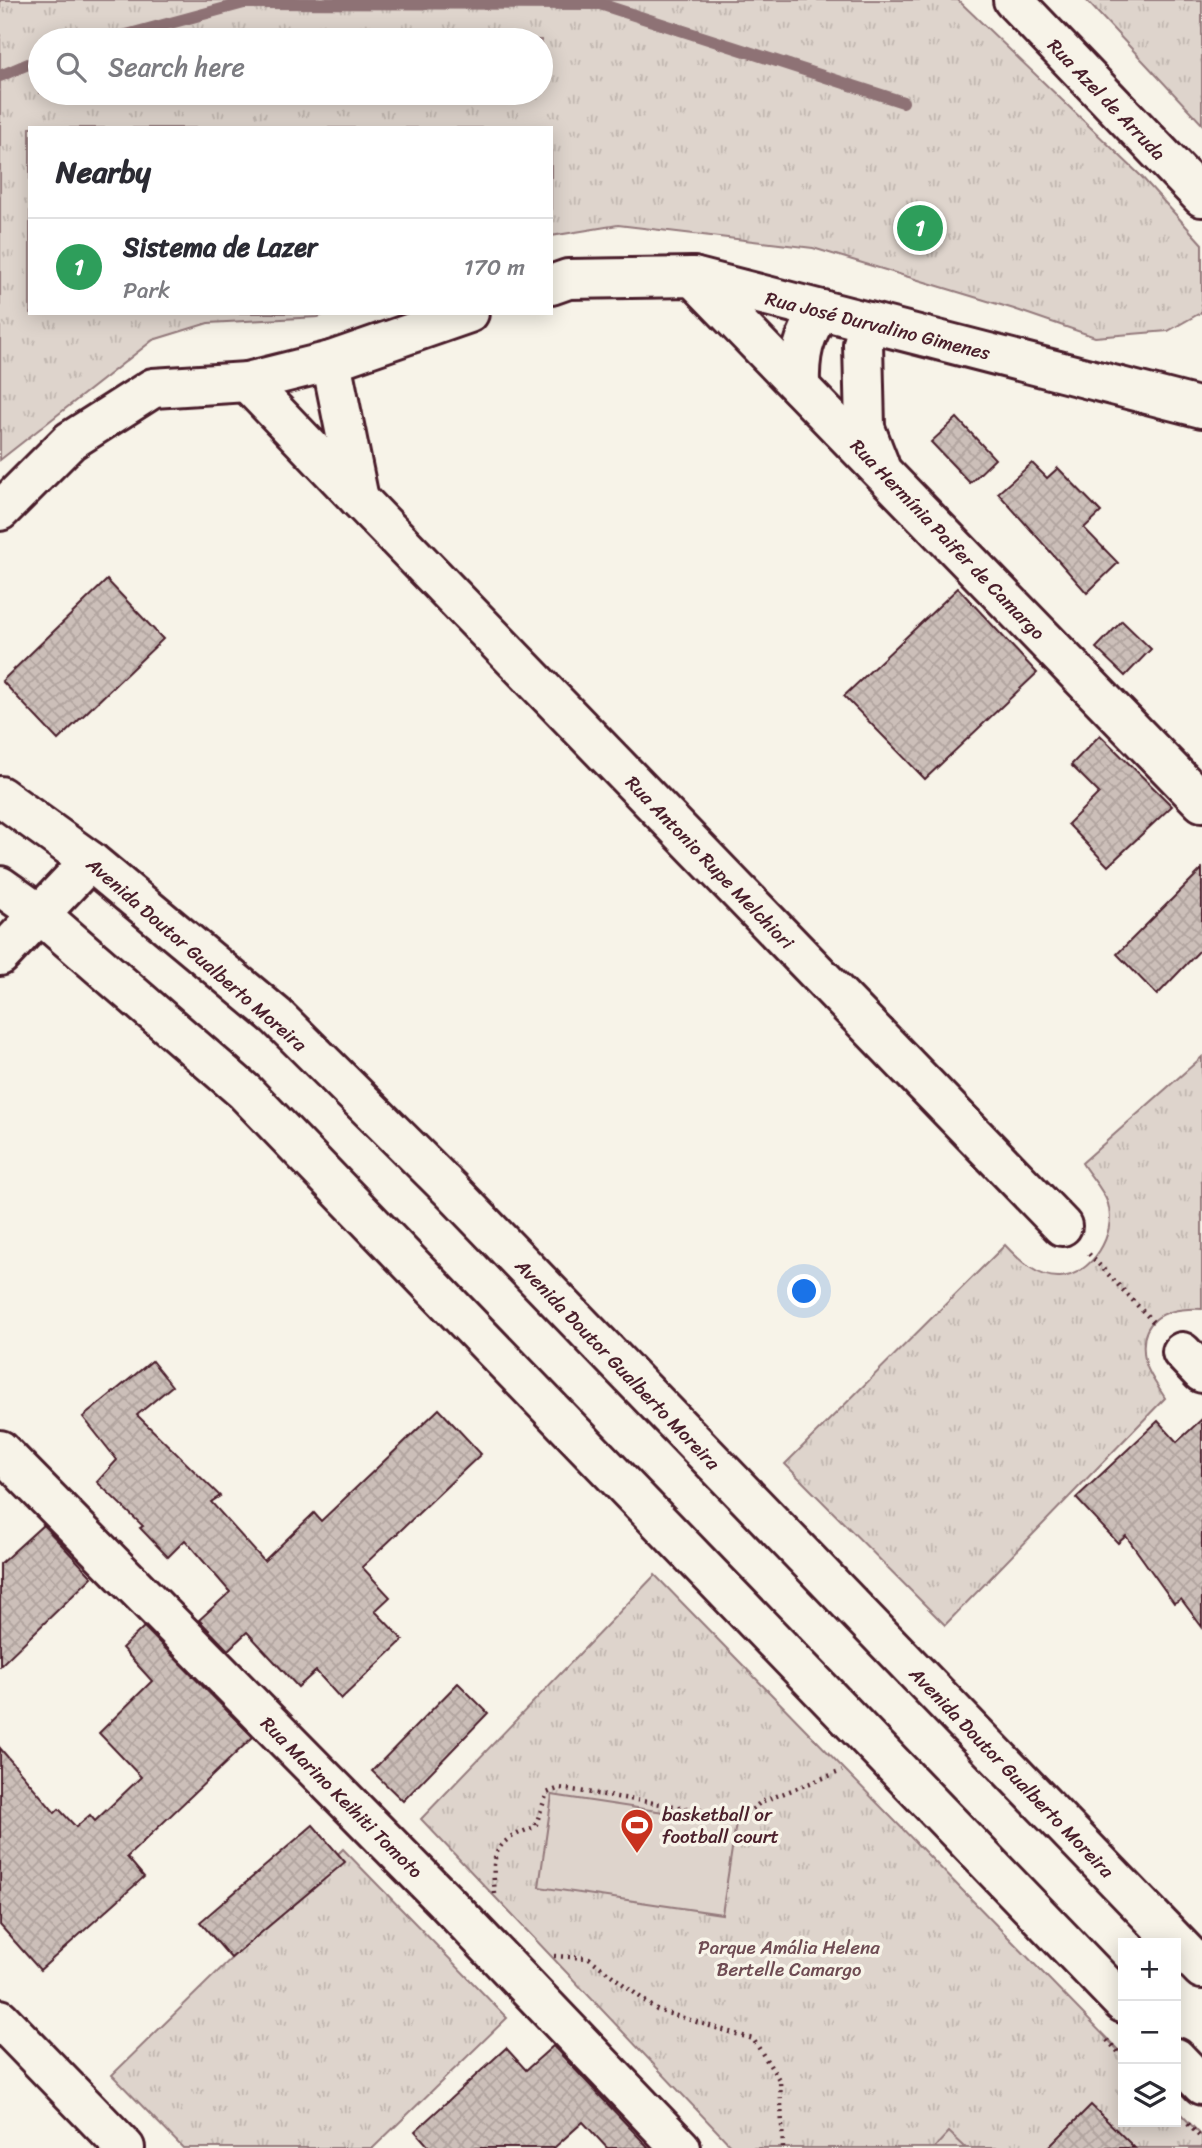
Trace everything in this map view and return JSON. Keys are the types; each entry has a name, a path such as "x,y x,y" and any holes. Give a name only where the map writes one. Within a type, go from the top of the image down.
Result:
{"street":[{"name":"Rua Azel de Arruda","path":"1013,0 1202,197"},
{"name":"Rua José Durvalino Gimenes","path":"553,284 568,279 693,277 1202,408"},
{"name":"Rua Hermínia Paifer de Camargo","path":"693,277 1202,802"},
{"path":"800,387 800,356 807,328 822,310"},
{"path":"0,511 70,441 153,388 247,382 331,361 463,315"},
{"path":"869,322 863,344 865,428 883,472"},
{"path":"331,361 359,499"},
{"name":"Rua Antonio Rupe Melchiori","path":"247,382 1062,1226"},
{"name":"Avenida Doutor Gualberto Moreira","path":"0,796 90,861 295,1035 450,1189 1202,1969"},
{"path":"0,956 90,861"},
{"path":"0,886 41,915 245,1091 1121,2001"},
{"name":"Rua Marino Keihiti Tomoto","path":"0,1450 444,1900 681,2148"},
{"path":"0,2019 125,2148"},
{"path":"1181,2063 1202,2085"}],"path":[{"path":"1062,1226 1192,1362"},
{"path":"495,1897 494,1854 502,1842 535,1827 547,1793 559,1788 743,1817 761,1802 802,1784 845,1770 852,1778"},
{"path":"550,1955 589,1958 657,2010 752,2039 780,2081 783,2148"},
{"path":"1105,2038 1118,2052"}],"green space":[{"path":"0,0 958,0 1141,176 1202,244 1202,312 1168,331 1095,337 1014,309 813,248 618,225 553,236 553,126 28,126 28,315 323,315 208,323 153,340 0,460"},
{"path":"1086,0 1202,0 1202,124"},
{"path":"1202,1057 1202,1309 1165,1314 1149,1327 1144,1349 1146,1364 1165,1398 945,1625 785,1464 1005,1245 1029,1267 1052,1277 1072,1275 1092,1261 1105,1240 1110,1216 1103,1193 1082,1163"},
{"name":"Parque Amália Helena Bertelle Camargo","path":"655,1575 1118,2050 1118,2127 1181,2127 1181,2114 1202,2136 1202,2148 733,2148 421,1819"},
{"name":"basketball or football court","path":"552,1795 736,1823 722,1914 539,1887"},
{"path":"343,1849 507,2018 373,2148 183,2148 112,2075"},
{"path":"949,2132 966,2148 934,2148"}],"building":[{"path":"957,418 995,459 970,483 931,442"},
{"path":"1032,463 1047,478 1058,468 1101,512 1084,528 1118,563 1087,593 998,493"},
{"path":"107,580 163,639 58,740 2,681"},
{"path":"958,588 1037,673 925,779 844,696"},
{"path":"1122,621 1151,649 1125,676 1096,648"},
{"path":"1100,735 1172,806 1108,866 1068,824 1099,793 1071,765"},
{"path":"1202,869 1202,948 1157,995 1117,954"},
{"path":"152,1361 172,1386 137,1415 220,1496 211,1502 264,1561 314,1513 321,1521 439,1409 481,1454 362,1567 390,1597 375,1611 403,1640 341,1699 316,1671 298,1687 247,1632 228,1650 199,1620 230,1592 185,1540 168,1557 140,1528 143,1526 97,1482 117,1460 83,1417"},
{"path":"1202,1419 1202,1627 1181,1599 1174,1603 1126,1536 1118,1543 1076,1498 1158,1421 1177,1442"},
{"path":"43,1525 92,1577 0,1666 0,1564"},
{"path":"144,1627 253,1737 127,1857 144,1877 40,1970 0,1925 0,1748 55,1813 59,1809 76,1827 90,1815 95,1821 141,1777 99,1733 152,1681 122,1648"},
{"path":"458,1683 488,1713 403,1801 372,1771"},
{"path":"313,1825 345,1862 231,1958 200,1922"},
{"path":"553,2046 649,2148 607,2148 583,2122 554,2148 430,2148 415,2131 506,2048 526,2070"},
{"path":"1091,2105 1135,2148 1048,2148"}],"waterway":[{"path":"152,28 244,3 600,4 903,102"},
{"path":"0,76 28,64"}],"place":[{"name":"Sistema de Lazer","path":"920,228"},
{"name":"basketball or football court","path":"637,1855"}]}
